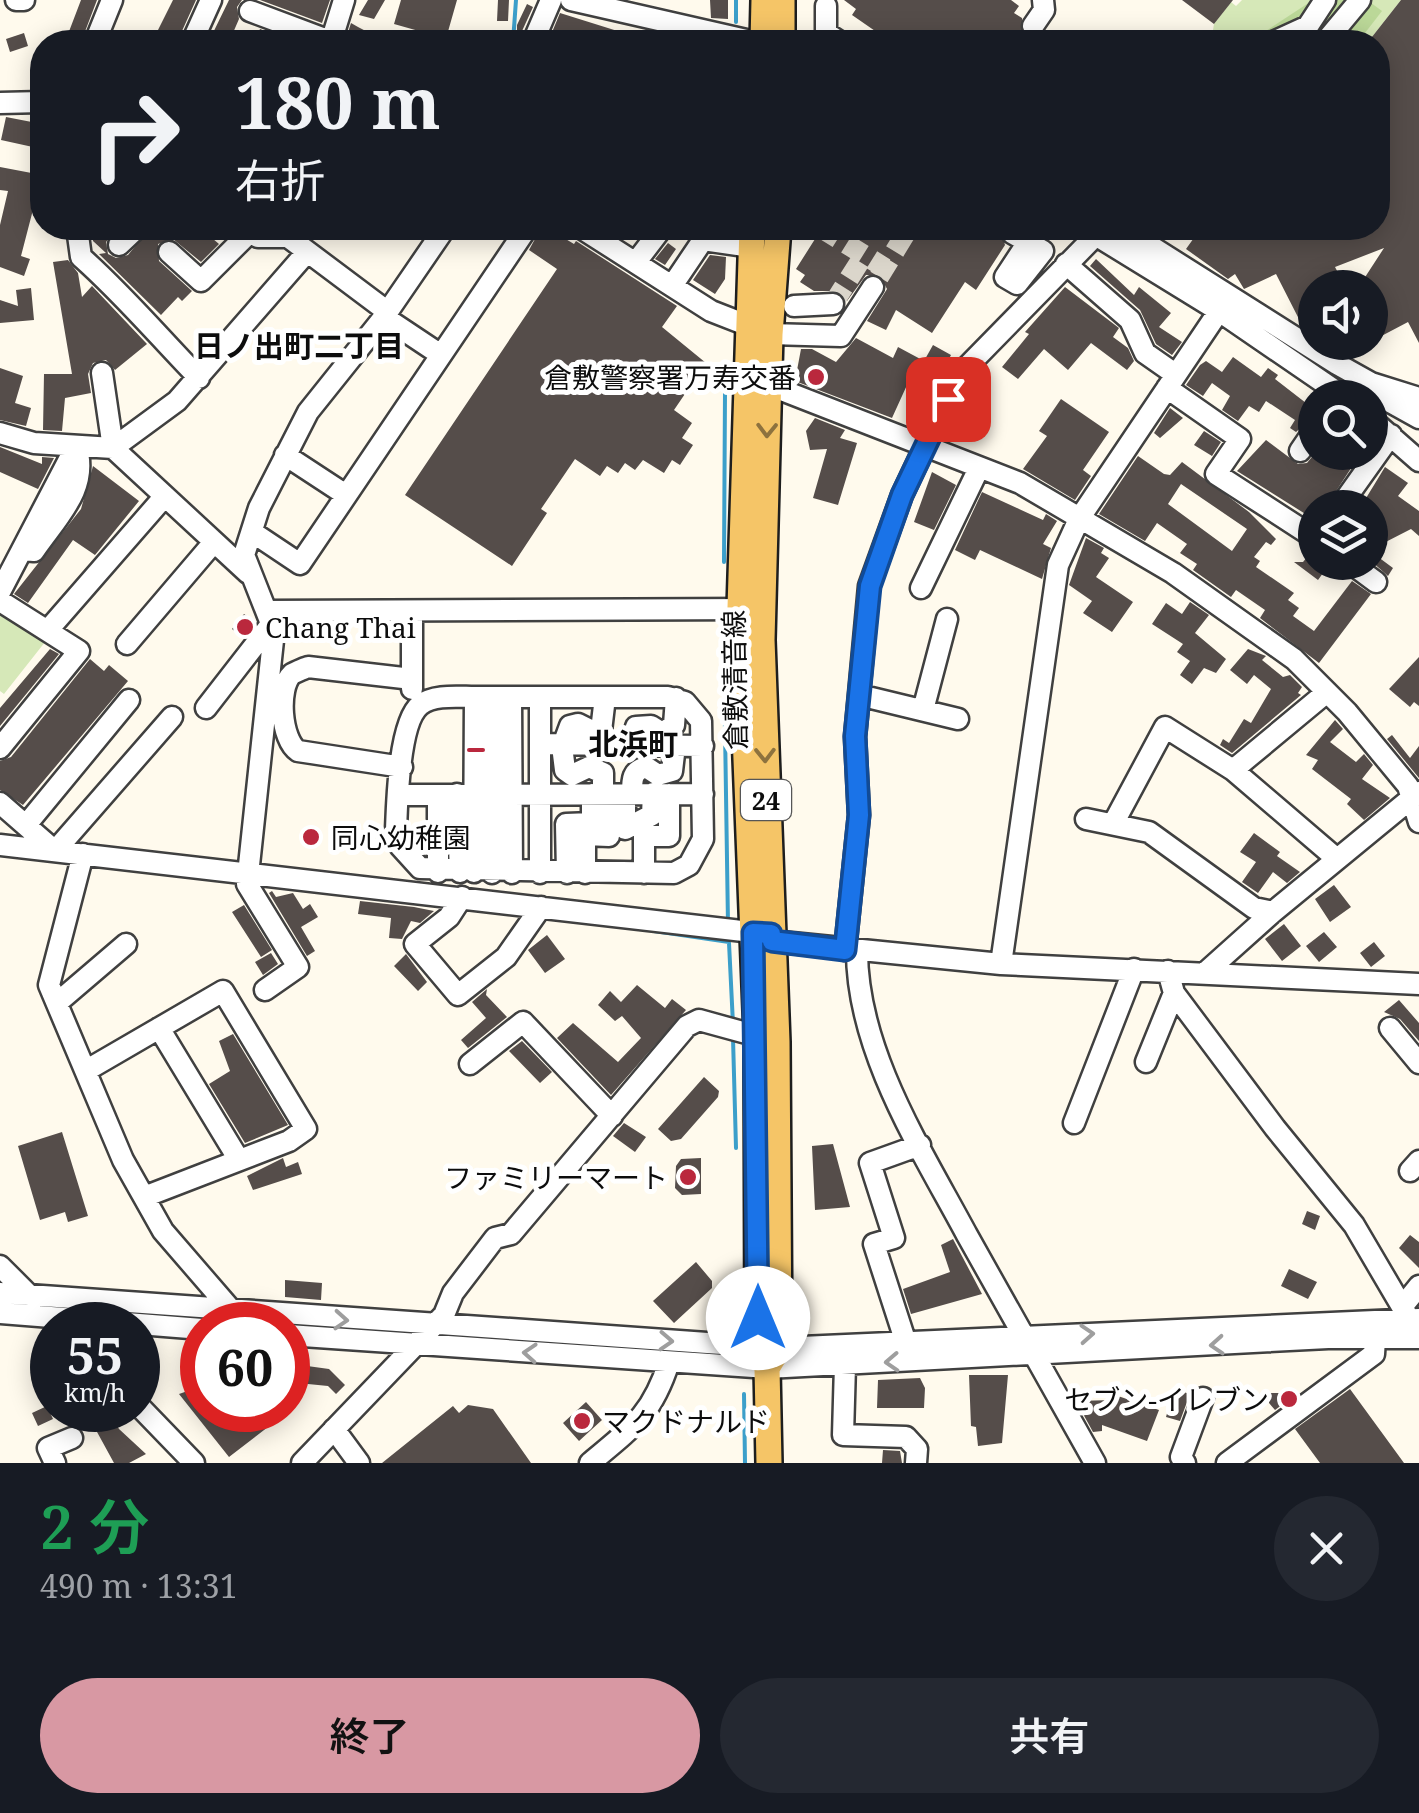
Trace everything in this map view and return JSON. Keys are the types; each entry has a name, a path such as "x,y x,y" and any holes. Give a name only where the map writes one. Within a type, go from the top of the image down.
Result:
{"main road":[{"path":"764,0 764,30"},
{"path":"782,0 782,30"},
{"name":"倉敷清音線","path":"755,240 758,329 751,609 750,1034 768,1354 769,1463"},
{"name":"倉敷清音線","path":"751,609 768,392 758,329 776,240"}],"street":[{"path":"16,0 24,0"},
{"path":"100,30 112,0"},
{"path":"197,30 211,0"},
{"path":"335,30 344,0"},
{"path":"538,30 551,0"},
{"path":"571,0 680,30"},
{"path":"1033,26 1044,10 1043,0"},
{"path":"1299,30 1308,26 1324,0"},
{"path":"1336,30 1360,0"},
{"path":"826,6 826,30"},
{"path":"250,11 300,30"},
{"path":"0,103 30,102"},
{"path":"78,240 80,258 119,291 129,307 199,378"},
{"path":"119,245 124,240"},
{"path":"168,252 202,281 237,240"},
{"path":"292,240 441,354"},
{"path":"265,990 298,966 248,876 271,668 270,617 244,555 285,454 308,412 386,314 437,240"},
{"path":"252,532 300,564 519,240"},
{"path":"605,240 676,281 711,311 758,329 841,336 873,286"},
{"path":"640,257 653,240"},
{"path":"676,281 702,240"},
{"path":"1083,240 1066,264 958,376 924,447 870,586 855,736 859,815 854,955 856,982 868,1029 920,1145 1095,1463"},
{"path":"1105,240 1219,311 1317,380"},
{"path":"1146,240 1337,364 1371,383 1419,398"},
{"path":"0,432 34,443 113,448 158,419 199,378 307,252"},
{"path":"1066,264 1130,320 1145,353 1171,381 1240,438 1216,474 1298,527"},
{"path":"794,306 824,308 833,304"},
{"path":"1001,964 1055,580 1079,519 1219,311"},
{"path":"1337,364 1388,404 1419,418"},
{"path":"102,373 113,448 254,578"},
{"path":"768,392 782,390 1020,482 1173,574 1262,634 1327,692 1415,794 1419,822"},
{"path":"1388,433 1419,461"},
{"path":"1352,490 1391,435"},
{"path":"0,592 76,446"},
{"path":"285,454 346,495"},
{"path":"921,588 978,468"},
{"path":"48,630 164,497"},
{"path":"127,644 214,542"},
{"path":"0,601 80,651 0,748"},
{"path":"270,617 412,611 751,609"},
{"path":"412,611 412,698 417,707"},
{"path":"206,708 270,617"},
{"path":"922,710 947,620"},
{"path":"402,767 298,751 288,745 283,734 287,684 293,673 308,667 412,679"},
{"path":"1233,770 1327,692"},
{"path":"859,696 958,719"},
{"path":"475,872 475,794 492,697"},
{"path":"475,872 475,794 492,697"},
{"path":"540,697 540,873"},
{"path":"441,698 676,698 694,709 701,721 703,794 698,854 674,873 420,868 400,846 398,795 408,724 417,707 441,698"},
{"path":"605,698 601,731 578,724 570,726 563,750 565,770 572,775 589,768 603,773 669,836 644,836 644,873"},
{"path":"631,744 636,727 650,726 662,734 674,725 676,698"},
{"path":"28,822 129,700"},
{"path":"54,851 172,716"},
{"path":"1114,824 1165,727 1233,770 1337,859"},
{"path":"563,750 631,744 703,750"},
{"path":"540,749 674,754 703,750"},
{"path":"576,873 586,835 609,836 638,770 646,767 658,774 672,771 674,754"},
{"path":"475,794 475,872"},
{"path":"398,795 703,794"},
{"path":"1206,972 1415,794"},
{"path":"0,804 28,822 54,851"},
{"path":"1086,819 1149,832 1254,908 1273,912"},
{"path":"0,845 751,934 854,955 1169,980 1206,972 1419,984"},
{"path":"83,854 50,974 57,1003 123,1160 163,1231 225,1302"},
{"path":"460,902 415,944 458,996 506,957 540,912"},
{"path":"57,1003 126,944"},
{"path":"1074,1123 1132,975"},
{"path":"1146,1062 1169,980"},
{"path":"1169,980 1274,1128 1354,1224 1414,1324"},
{"path":"87,1070 223,991 306,1128 289,1141 144,1197"},
{"path":"302,1463 432,1327 496,1238 511,1234 686,1026 699,1020 750,1034"},
{"path":"470,1064 522,1022 612,1116"},
{"path":"159,1028 239,1160"},
{"path":"1390,1028 1419,1062"},
{"path":"906,1343 874,1244 894,1238 870,1164 920,1145"},
{"path":"0,1266 35,1302"},
{"path":"1414,1324 1419,1286"},
{"path":"0,1294 180,1308"},
{"path":"0,1313 30,1317"},
{"path":"310,1318 768,1354 845,1364 1029,1347 1376,1330 1414,1324"},
{"path":"1231,1462 1374,1354 1376,1330"},
{"path":"310,1337 669,1362 906,1343 1029,1347"},
{"path":"590,1463 645,1417 658,1396 669,1362"},
{"path":"845,1364 843,1435 906,1437 917,1450 916,1463"},
{"path":"1185,1463 1181,1457 1203,1398"},
{"path":"160,1428 194,1463"},
{"path":"334,1429 359,1463"},
{"path":"55,1463 48,1448 72,1438"}],"green space":[{"path":"1242,0 1401,0 1377,30 1213,30 1231,2 1236,6"},
{"path":"1313,0 1367,0 1382,11 1367,30 1267,30"},
{"path":"0,606 49,637 4,694 0,691"}],"building":[{"path":"81,0 97,0 86,30 70,30"},
{"path":"173,0 196,0 182,30 158,30"},
{"path":"229,0 242,0 237,7 239,19 234,30 214,30"},
{"path":"260,0 330,0 322,23"},
{"path":"368,0 385,0 374,19 359,15"},
{"path":"401,0 457,0 448,30 415,30 394,24"},
{"path":"498,0 509,0 508,21 497,21"},
{"path":"710,0 728,0 728,19 711,18"},
{"path":"844,0 1011,0 1019,6 1014,13 1022,18 1023,30 874,30 852,15 856,9"},
{"path":"1182,0 1233,0 1214,24"},
{"path":"1401,0 1419,0 1419,343 1408,322 1388,333 1388,270 1370,270 1384,248 1335,267 1337,270 1298,270 1298,317 1276,274 1244,289 1235,274 1228,279 1186,249 1192,240 1390,240 1390,30 1377,30"},
{"path":"527,4 533,7 522,30 517,30"},
{"path":"560,13 614,30 553,30"},
{"path":"24,33 28,46 10,52 6,39"},
{"path":"6,117 30,122 30,146 1,140"},
{"path":"0,167 30,173 30,221 21,256 30,259 24,276 0,267 0,225 8,191 0,190"},
{"path":"108,240 108,254 116,258 128,255 140,240 170,240 158,244 159,261 192,291 182,301 178,297 161,315 99,254 106,253 93,241"},
{"path":"174,240 214,240 219,244 201,262"},
{"path":"534,240 567,240 574,244 576,241 677,306 662,327 706,363 674,410 692,423 682,438 693,445 680,465 672,460 664,473 643,460 635,470 625,463 618,473 607,466 600,476 575,459 541,509 547,513 512,566 405,495 557,269 529,250"},
{"path":"814,240 1004,240 1005,245 976,290 965,282 932,333 896,310 886,330 867,321 887,289 880,275 866,275 847,301 838,291 814,291 800,282 805,275 796,269"},
{"path":"668,243 676,249 665,265 655,259"},
{"path":"710,255 726,257 725,279 715,294 693,280"},
{"path":"1096,259 1134,295 1139,287 1171,313 1159,327 1182,342 1172,355 1156,344 1140,310 1090,266"},
{"path":"68,260 78,273 82,297 92,286 147,344 115,370 106,360 93,363 88,374 91,393 65,398 62,431 43,430 44,374 72,374 53,262"},
{"path":"1065,287 1119,328 1113,337 1128,348 1134,361 1127,370 1091,343 1068,370 1044,349 1018,379 1002,367 1029,334 1025,332"},
{"path":"31,288 34,320 0,323 0,300 18,306 16,290"},
{"path":"856,338 893,358 898,347 924,361 933,345 951,355 934,388 926,384 921,393 907,385 892,418 795,381 801,349 812,349 836,362"},
{"path":"1233,357 1261,377 1268,368 1278,375 1275,379 1298,397 1298,430 1290,428 1295,420 1266,401 1259,412 1249,406 1238,421 1222,410 1230,396 1212,383 1203,396 1186,385 1206,361 1222,372"},
{"path":"0,368 23,376 15,403 31,408 26,426 0,420"},
{"path":"1061,399 1109,432 1083,470 1091,476 1075,500 1023,469 1047,436 1039,431"},
{"path":"1170,408 1183,418 1160,438 1154,433"},
{"path":"815,418 845,430 840,438 857,443 838,505 813,498 827,449 810,450 806,431"},
{"path":"1204,431 1221,442 1212,456 1194,445"},
{"path":"1266,440 1298,464 1298,470 1350,470 1337,490 1298,490 1298,509 1237,471"},
{"path":"0,447 42,464 42,457 54,458 38,489 0,472"},
{"path":"1138,456 1170,475 1182,462 1249,512 1276,539 1271,545 1266,542 1254,557 1260,561 1256,567 1294,593 1288,600 1299,608 1293,616 1314,631 1352,581 1371,594 1319,663 1260,618 1265,610 1236,590 1231,597 1193,570 1197,564 1180,553 1187,544 1157,523 1145,541 1099,514","holes":["1181,484 1247,529 1232,551 1168,504"]},
{"path":"93,466 139,501 95,555 73,540 28,603 14,594 81,509"},
{"path":"1388,469 1408,483 1398,496 1419,511 1419,536 1411,529 1388,541 1388,490 1371,490 1383,470"},
{"path":"932,472 956,485 934,530 914,522"},
{"path":"982,492 1043,520 1046,514 1057,521 1043,544 1051,548 1042,579 980,550 975,560 955,550"},
{"path":"1086,538 1104,548 1101,553 1109,558 1096,577 1133,602 1112,632 1083,613 1092,601 1069,585"},
{"path":"1190,602 1209,615 1195,633 1226,659 1216,673 1204,668 1192,684 1180,675 1190,661 1177,652 1183,644 1152,624 1166,603 1182,614"},
{"name":"Chang Thai","path":"244,614 255,622 243,638 232,629"},
{"path":"50,649 59,654 0,726 0,708"},
{"path":"1248,649 1266,656 1262,660 1283,677 1290,675 1302,687 1298,693 1301,695 1232,753 1220,745 1223,739 1229,743 1244,719 1251,723 1271,689 1254,675 1247,684 1230,670"},
{"path":"1419,657 1419,706 1414,702 1410,707 1389,689"},
{"path":"90,659 104,671 109,665 128,681 23,805 0,790 0,761 11,757"},
{"path":"1335,720 1343,729 1330,742 1356,762 1364,754 1373,765 1362,779 1390,798 1364,820 1347,804 1351,799 1312,769 1318,760 1306,755"},
{"path":"1392,735 1410,758 1419,746 1419,778 1387,739"},
{"path":"1254,833 1300,872 1287,883 1273,872 1258,893 1242,882 1256,862 1240,852"},
{"path":"1334,885 1351,907 1330,922 1315,899"},
{"path":"272,891 276,897 293,893 303,909 310,904 318,917 301,927 315,951 307,956 269,893"},
{"path":"360,901 434,911 420,923 411,921 402,939 389,938 391,918 358,914"},
{"path":"244,905 272,950 261,957 232,912"},
{"path":"1284,924 1301,946 1282,961 1265,939"},
{"path":"1324,932 1337,947 1319,962 1306,946"},
{"path":"547,935 565,959 545,973 528,950"},
{"path":"1374,942 1385,956 1371,967 1360,953"},
{"path":"271,953 278,964 263,975 255,962"},
{"path":"406,954 427,982 418,991 394,966"},
{"path":"637,985 665,1008 672,999 686,1010 611,1095 557,1038 573,1023 618,1062 641,1038 622,1016 615,1021 598,1005 610,991 621,1002"},
{"path":"487,989 486,995 507,1017 468,1048 461,1040 486,1018 472,1002"},
{"path":"1399,1000 1419,1023 1419,1041 1400,1019 1384,1012"},
{"path":"233,1034 288,1125 245,1143 209,1084 230,1071 219,1041"},
{"path":"522,1041 552,1072 540,1083 509,1051"},
{"path":"704,1077 719,1091 718,1097 681,1139 671,1141 658,1129"},
{"path":"624,1123 646,1137 635,1152 613,1136"},
{"path":"62,1132 88,1216 68,1222 65,1212 40,1220 18,1146"},
{"path":"833,1144 850,1207 815,1210 812,1146"},
{"path":"283,1158 286,1167 298,1162 302,1174 253,1190 247,1176"},
{"name":"ファミリーマート","path":"701,1158 701,1194 682,1195 675,1188 676,1166 681,1159"},
{"path":"1307,1211 1320,1216 1315,1230 1302,1224"},
{"path":"1410,1235 1419,1242 1419,1268 1399,1248"},
{"path":"953,1239 982,1294 911,1314 903,1289 950,1272 941,1245"},
{"path":"696,1262 712,1281 712,1288 674,1323 653,1301"},
{"path":"1289,1269 1317,1282 1308,1299 1281,1286"},
{"path":"285,1280 322,1283 321,1300 285,1297"},
{"path":"310,1366 329,1369 345,1385 336,1394 328,1386 310,1384"},
{"path":"969,1375 1008,1375 1002,1443 978,1446 976,1427 971,1426"},
{"path":"920,1378 925,1388 924,1408 877,1408 878,1380"},
{"path":"1174,1389 1190,1394 1180,1421 1166,1417"},
{"path":"1350,1389 1404,1463 1320,1463 1295,1429"},
{"path":"1269,1393 1298,1393 1275,1410 1269,1403"},
{"path":"1115,1395 1159,1410 1147,1441 1102,1425 1102,1431 1093,1432 1076,1401 1113,1400"},
{"name":"マクドナルド","path":"586,1402 602,1420 579,1441 563,1423"},
{"path":"468,1405 493,1409 531,1463 382,1463 453,1406 459,1413"},
{"path":"97,1432 122,1432 146,1454 129,1463 114,1463"},
{"path":"209,1432 261,1432 229,1457"},
{"path":"883,1450 900,1451 902,1463 882,1463"}],"waterway":[{"path":"514,30 516,0"},
{"path":"736,0 736,22"},
{"path":"724,562 725,392"},
{"path":"724,664 728,924"},
{"path":"654,931 729,942"},
{"path":"729,943 733,1024"},
{"path":"847,955 849,976"},
{"path":"922,966 957,969"},
{"path":"733,1038 736,1148"},
{"path":"744,1394 745,1463"}],"tunnel":[{"path":"840,240 885,268"},
{"path":"879,277 902,240"},
{"path":"833,304 864,255"}],"railway":[{"path":"469,750 483,750"}],"place":[{"name":"倉敷警察署万寿交番","path":"816,377"},
{"name":"Chang Thai","path":"245,627"},
{"name":"同心幼稚園","path":"311,837"},
{"name":"ファミリーマート","path":"688,1177"},
{"name":"セブン-イレブン","path":"1289,1399"},
{"name":"マクドナルド","path":"582,1421"}],"district":[{"name":"日ノ出町二丁目","path":"299,345"},
{"name":"北浜町","path":"633,743"}],"route":[{"path":"758,1318 753,933 771,934 772,941 845,950 859,815 855,736 870,586 902,495 948,399"}]}
